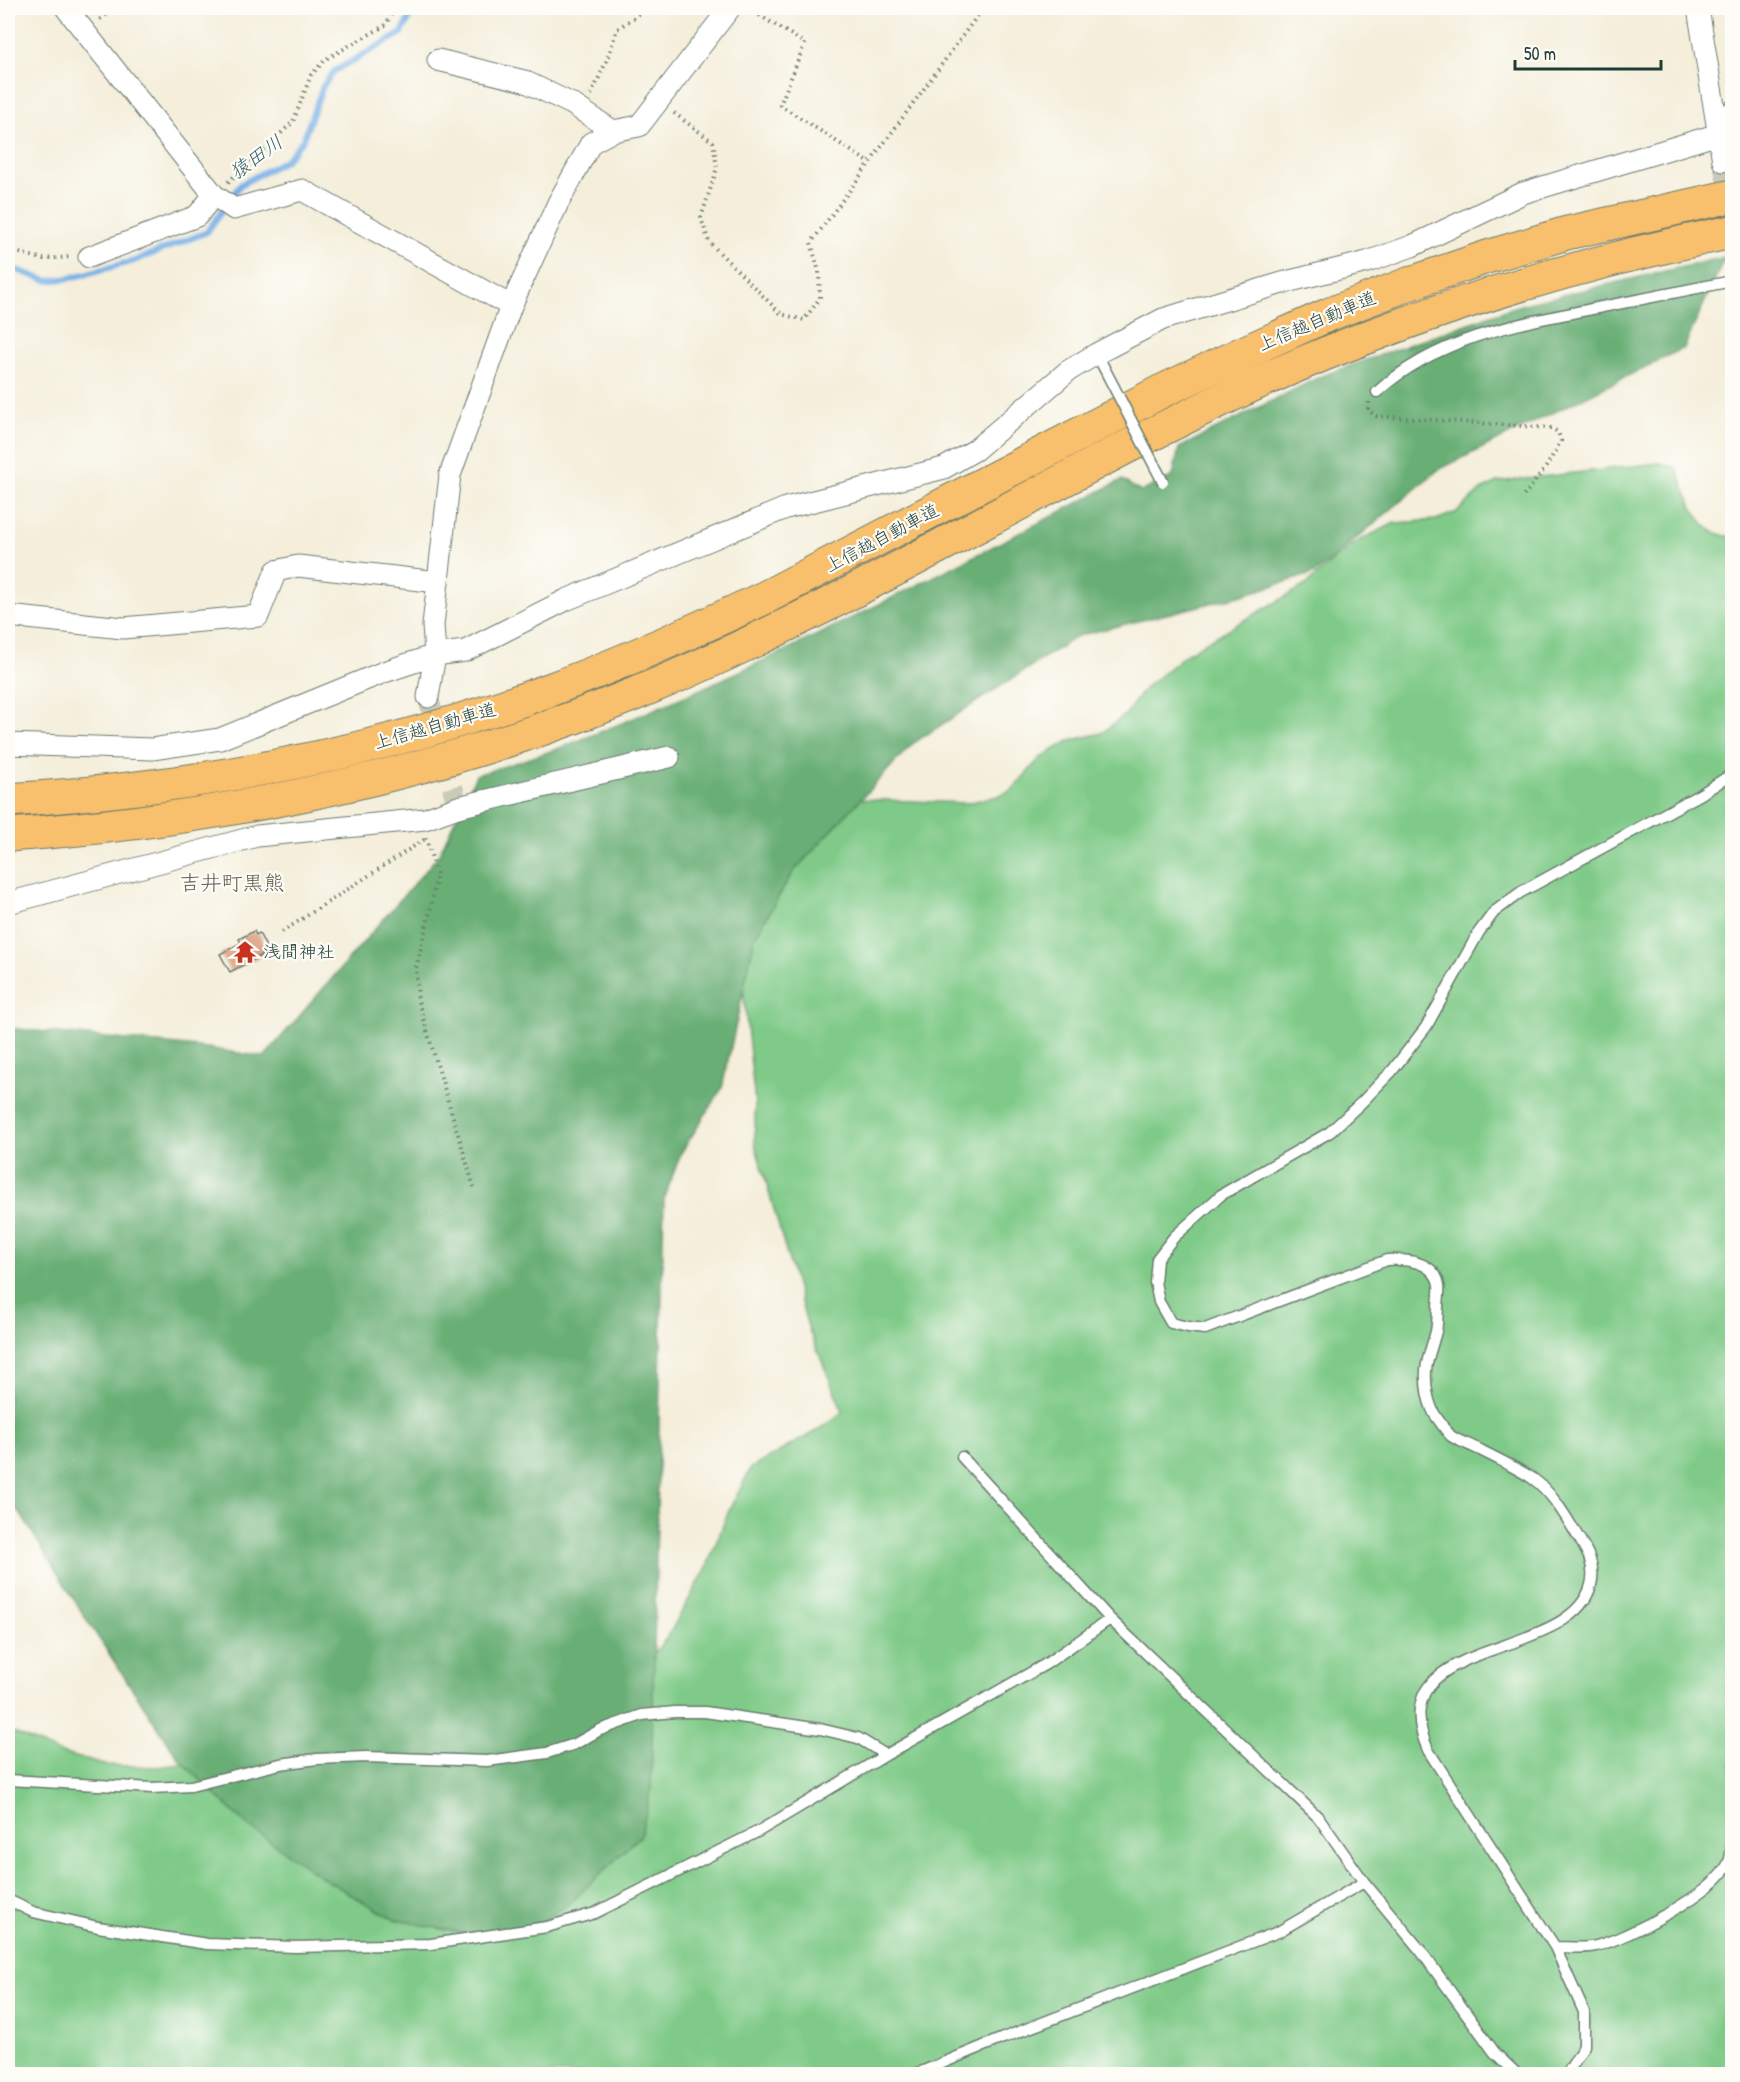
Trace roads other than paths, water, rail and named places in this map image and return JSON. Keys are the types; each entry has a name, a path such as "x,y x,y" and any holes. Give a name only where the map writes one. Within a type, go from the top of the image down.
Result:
{"highway":[{"name":"上信越自動車道","path":"8,800 149,787 238,774 317,758 469,717 547,691 678,638 766,597 1162,392 1243,352 1330,314 1444,272 1567,233 1732,196"},
{"name":"上信越自動車道","path":"8,835 153,821 238,809 322,792 476,751 562,722 638,693 785,626 1174,423 1259,382 1420,317 1502,289 1646,250 1732,232"}],"street":[{"path":"66,8 214,195 234,209 302,190 511,306"},
{"path":"428,698 435,655 433,625 450,474 511,306 558,203 591,143 613,132 639,126 730,8"},
{"path":"1698,8 1725,122 1723,161"},
{"path":"438,60 524,81 572,104 613,132"},
{"path":"8,744 152,749 220,739 384,672 435,655 465,651 566,600 786,508 944,468 975,450 1068,371 1099,359 1163,319 1282,283 1367,262 1412,246 1523,193 1725,122"},
{"path":"89,257 197,216 214,195"},
{"path":"8,616 123,628 258,616 276,571 298,566 438,582"},
{"path":"8,903 257,836 426,828 458,807 669,757"}],"lane":[{"path":"1377,392 1394,377 1434,352 1515,324 1732,282"},
{"path":"1099,359 1163,482"},
{"path":"1567,2074 1584,2046 1584,2012 1555,1947 1428,1750 1420,1723 1425,1693 1434,1680 1444,1672 1472,1656 1547,1629 1575,1612 1586,1598 1591,1584 1590,1555 1558,1506 1533,1479 1451,1436 1435,1415 1427,1395 1426,1369 1436,1331 1439,1284 1431,1271 1420,1263 1407,1259 1387,1260 1205,1329 1172,1323 1159,1302 1155,1282 1157,1259 1174,1237 1221,1195 1330,1132 1362,1102 1392,1071 1426,1027 1479,932 1494,912 1521,892 1701,794 1732,774"},
{"path":"962,1457 1110,1619 1319,1818 1364,1882 1421,1951 1496,2053 1517,2074"},
{"path":"8,1900 33,1912 98,1927 207,1944 368,1947 431,1944 547,1927 595,1913 759,1830 1046,1664 1110,1619"},
{"path":"8,1780 152,1788 191,1786 280,1764 317,1759 366,1757 487,1761 547,1753 575,1744 600,1730 642,1715 675,1712 705,1712 820,1730 858,1738 886,1755"},
{"path":"1555,1947 1593,1947 1623,1938 1696,1894 1716,1878 1729,1863 1732,1827"},
{"path":"916,2074 1278,1932 1364,1882"}],"waterway":[{"name":"猿田川","path":"8,267 48,281 70,278 134,261 207,232 240,185 286,160 303,140 323,86 334,71 402,33 414,8"}],"tunnel":[{"path":"1723,161 1732,204"},
{"path":"428,697 458,807"}],"place":[{"name":"浅間神社","path":"245,952"}],"district":[{"name":"吉井町黒熊","path":"232,883"}]}
